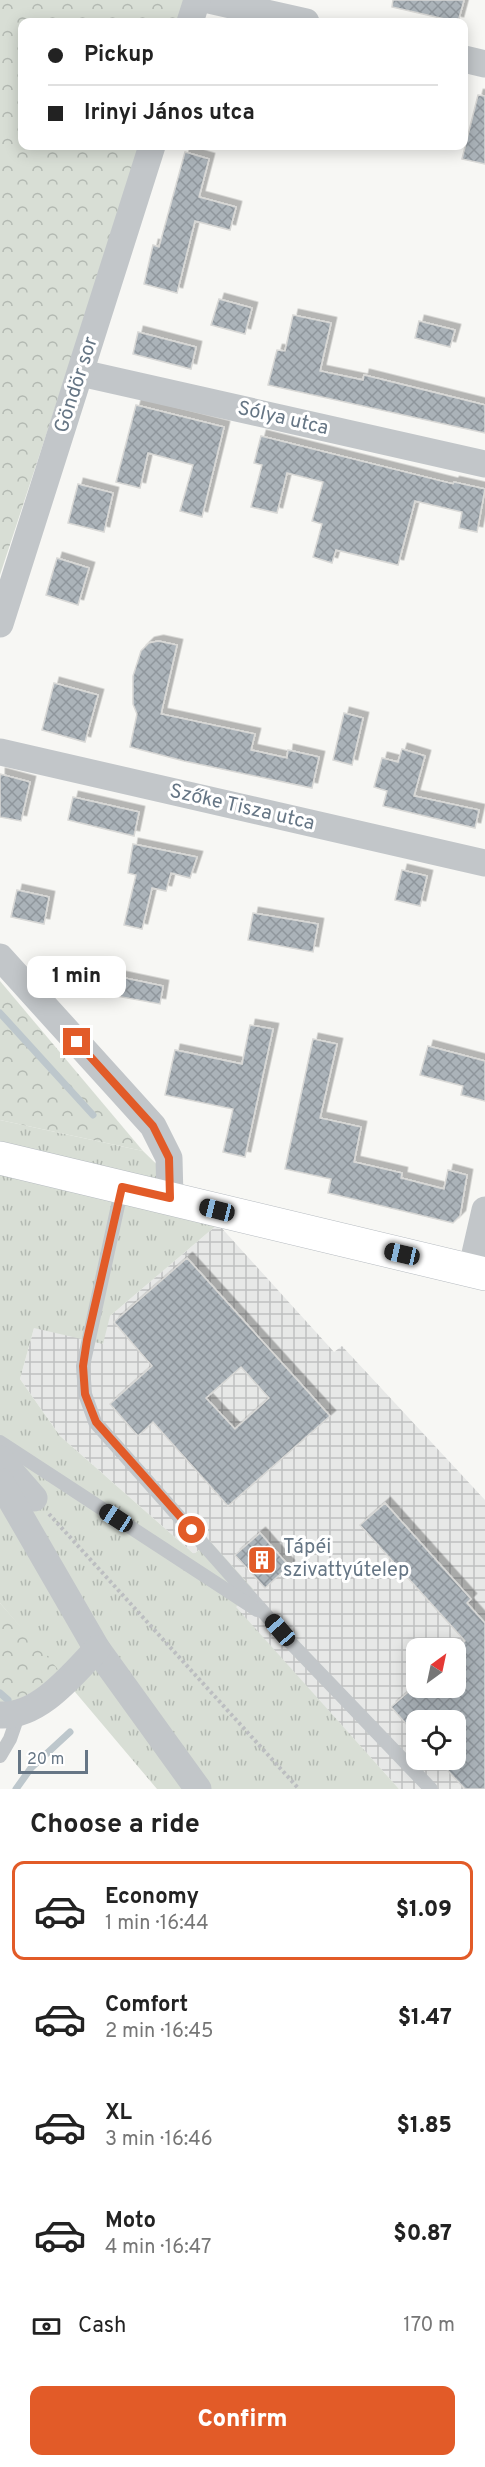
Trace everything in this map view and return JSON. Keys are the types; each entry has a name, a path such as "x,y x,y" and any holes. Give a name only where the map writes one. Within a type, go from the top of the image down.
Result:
{"main road":[{"path":"0,1158 478,1273"}],"street":[{"path":"191,18 197,0"},
{"path":"209,0 288,18"},
{"path":"468,60 485,64"},
{"name":"Göndör sor","path":"0,624 151,150"},
{"name":"Sólya utca","path":"81,373 485,464"},
{"name":"Szőke Tisza utca","path":"0,752 485,863"},
{"path":"0,957 153,1126 169,1158 164,1197"},
{"path":"478,1273 485,1210"},
{"path":"0,1459 34,1498"},
{"path":"0,1480 97,1649 198,1789"},
{"path":"9,1714 41,1702 97,1649"}],"lane":[{"path":"122,1187 83,1366 85,1394 96,1422 270,1619 431,1789"},
{"path":"0,1442 270,1619"},
{"path":"0,1756 10,1739 9,1714"}],"path":[{"path":"34,1498 298,1789"}],"shaded area":[{"path":"218,1224 334,1352 342,1346 485,1500 485,1789 399,1789 235,1607 210,1541 194,1554 60,1436 20,1379 34,1328 110,1316"}],"green space":[{"path":"0,0 189,0 182,18 18,18 18,150 140,150 0,575"},
{"path":"0,981 143,1151 0,1120"},
{"path":"0,1120 143,1151 218,1224 110,1316 103,1344 34,1328 20,1379 60,1436 194,1554 210,1541 254,1590 236,1607 399,1789 157,1789 0,1603"},
{"path":"0,1603 63,1675 0,1710"}],"building":[{"path":"393,0 464,0 459,18 440,18 392,7"},
{"path":"478,95 485,96 485,164 462,159 464,150 468,150 468,135"},
{"path":"185,152 209,159 199,197 236,207 230,230 195,221 177,293 144,284 153,245 159,247"},
{"path":"219,299 252,308 245,334 211,325"},
{"path":"293,315 331,323 320,371 363,380 364,375 485,405 485,433 268,385 277,350 285,351"},
{"path":"419,321 455,330 450,347 415,338"},
{"path":"138,332 196,347 191,369 133,354"},
{"path":"136,405 224,427 202,517 180,511 193,465 148,453 140,488 116,482"},
{"path":"261,436 453,484 454,482 485,489 477,532 459,528 462,512 415,501 398,565 336,550 332,563 313,557 322,524 312,521 323,482 287,473 277,513 251,507 262,465 254,463"},
{"path":"78,484 113,493 104,532 68,523"},
{"path":"57,558 89,568 78,605 46,595"},
{"path":"158,641 177,645 161,714 255,734 251,750 287,758 288,750 319,757 312,788 130,747 137,714 133,704 133,676 141,651 149,643"},
{"path":"54,683 98,695 85,742 42,730"},
{"path":"344,713 363,718 352,765 333,760"},
{"path":"402,749 425,756 414,796 479,810 475,828 383,806 387,791 374,787 382,758 398,762"},
{"path":"0,774 30,782 21,821 0,817"},
{"path":"73,797 139,812 134,836 68,820"},
{"path":"133,844 197,857 190,878 171,873 166,891 152,888 142,929 124,925 136,875 128,873"},
{"path":"402,870 427,876 420,906 395,900"},
{"path":"17,890 49,897 44,924 11,917"},
{"path":"253,913 318,924 313,952 248,940"},
{"path":"120,977 163,986 160,1004 116,996"},
{"path":"250,1025 273,1029 245,1157 223,1152 233,1109 165,1095 175,1050 242,1064"},
{"path":"313,1039 337,1044 320,1118 361,1127 354,1162 402,1173 401,1178 444,1189 448,1170 467,1175 460,1216 453,1223 328,1193 331,1179 285,1169"},
{"path":"428,1046 485,1061 485,1101 461,1095 463,1086 420,1075"},
{"path":"187,1258 330,1416 228,1506 153,1422 138,1436 110,1404 152,1366 114,1322","holes":["241,1367 269,1398 235,1429 206,1398"]},
{"path":"385,1503 471,1599 467,1603 485,1623 485,1789 465,1789 447,1770 466,1770 466,1710 406,1710 406,1724 391,1707 406,1694 406,1698 466,1698 466,1638 462,1638 360,1525"},
{"name":"Tápéi szivattyútelep","path":"260,1533 289,1566 265,1588 235,1555"}],"waterway":[{"path":"0,1013 93,1115"},
{"path":"0,1693 8,1700"},
{"path":"16,1789 31,1768 70,1732"}],"place":[{"name":"Tápéi szivattyútelep","path":"262,1560"}],"route":[{"path":"77,1042 153,1126 169,1158 170,1198 122,1187 87,1340 83,1366 85,1394 96,1422 192,1530"}]}
